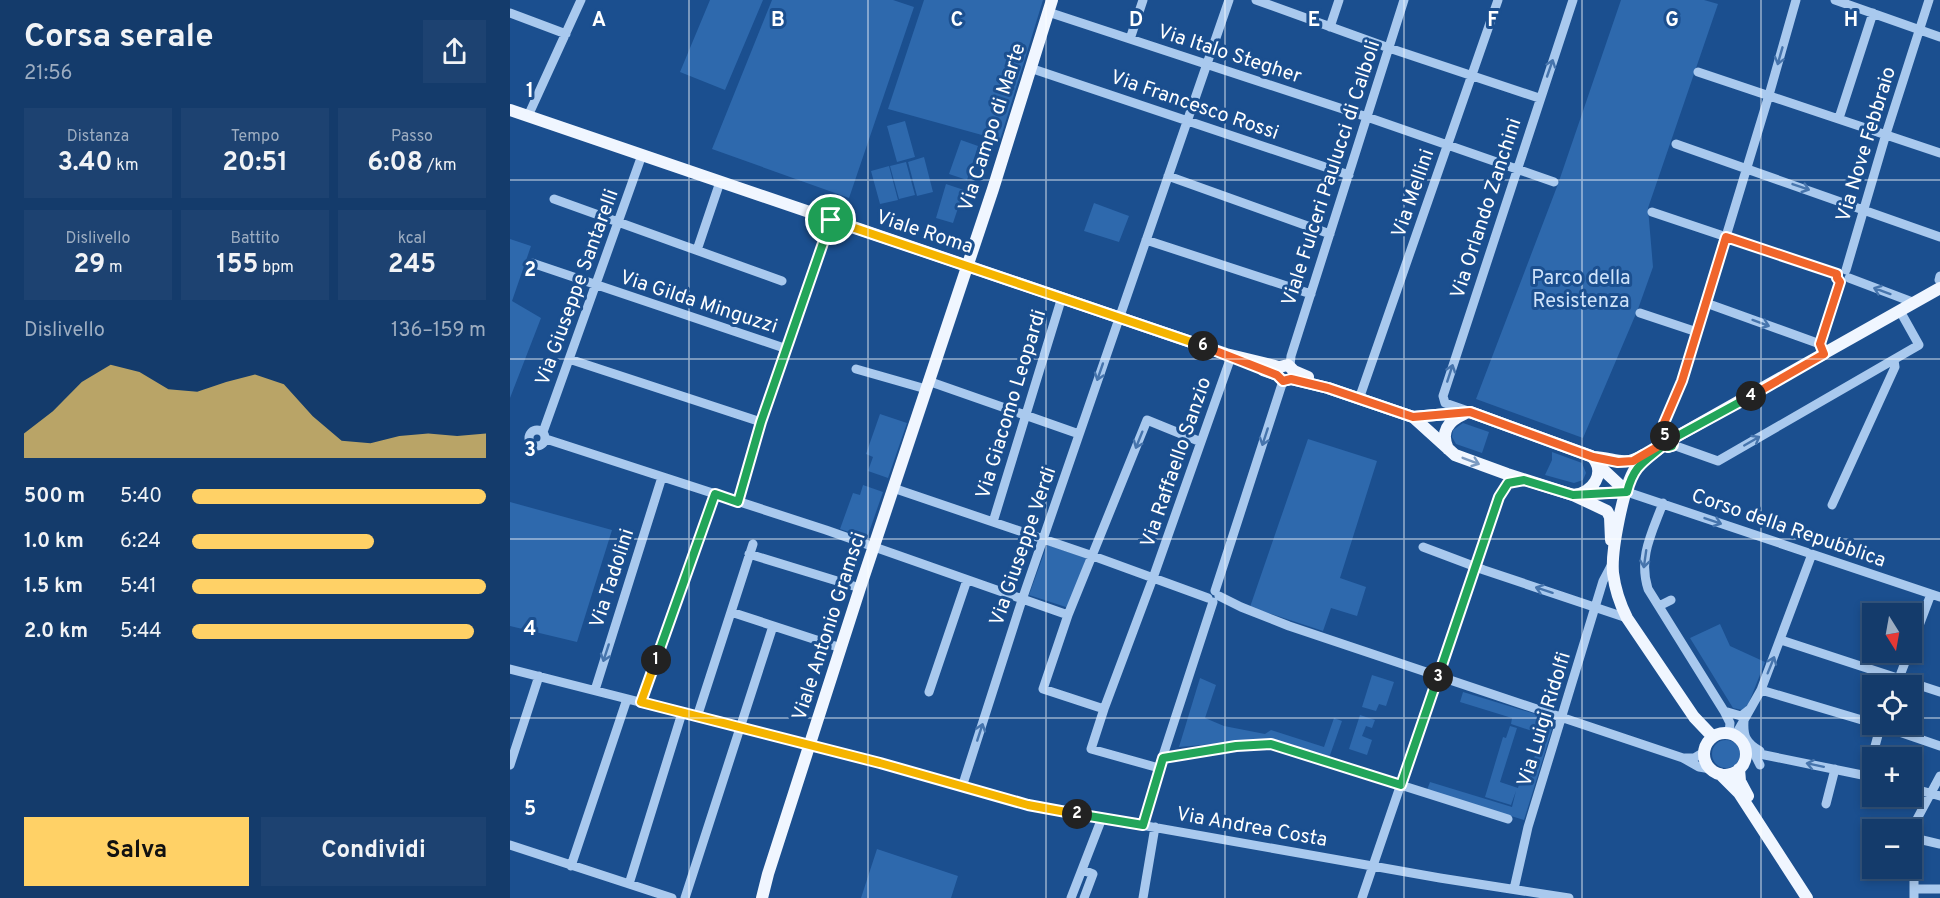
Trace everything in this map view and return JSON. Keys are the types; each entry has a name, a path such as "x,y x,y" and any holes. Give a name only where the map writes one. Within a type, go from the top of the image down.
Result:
{"main road":[{"name":"Via Campo di Marte","path":"967,265 1003,160 1050,6"},
{"name":"Viale Roma","path":"510,110 1062,297 1228,356 1286,370 1328,388 1413,417 1455,454 1524,480 1577,494"},
{"name":"Viale Antonio Gramsci","path":"762,898 860,588 967,265"},
{"path":"1413,417 1470,412 1595,460 1633,461 1822,349 1915,303 1940,282"},
{"path":"1449,450 1444,438 1447,427 1457,417 1470,412"},
{"path":"1613,556 1630,479 1639,465 1668,441"},
{"path":"1595,460 1627,492"},
{"path":"1577,494 1591,489 1595,483 1597,477 1595,460"},
{"path":"1577,494 1627,492"},
{"path":"1577,494 1607,511 1610,517 1617,592 1627,618 1694,717 1713,737"},
{"path":"1694,717 1703,738 1706,761 1739,793 1807,898"},
{"path":"1705,750 1713,737 1719,734 1732,735 1750,752 1739,769 1730,774 1716,772"},
{"path":"1739,769 1740,781 1744,790 1814,898"},
{"name":"Viale Antonio Gramsci","path":"757,898 768,874"}],"street":[{"path":"528,116 580,0"},
{"path":"1130,39 1143,0"},
{"name":"Via Giuseppe Verdi","path":"962,787 1079,434 1229,0"},
{"path":"1256,0 1389,48 1539,98"},
{"path":"1330,27 1339,0"},
{"name":"Viale Fulceri Paulucci di Calboli","path":"1143,825 1159,768 1404,0"},
{"name":"Via Mellini","path":"1359,399 1498,0"},
{"name":"Via Orlando Zanchini","path":"1470,412 1445,404 1443,396 1573,0"},
{"path":"1796,0 1679,390 1664,423 1668,441 1718,461 1919,345 1900,311"},
{"path":"1834,0 1940,37"},
{"name":"Via Nove Febbraio","path":"1822,349 1863,209 1929,0"},
{"name":"Via Italo Stegher","path":"1050,6 1130,39 1367,117 1554,182"},
{"path":"510,13 566,34"},
{"path":"1839,118 1873,13"},
{"name":"Via Francesco Rossi","path":"1030,68 1349,175"},
{"path":"1698,72 1940,153"},
{"path":"1676,144 1940,237"},
{"name":"Via Giuseppe Santarelli","path":"642,155 544,435 662,477"},
{"path":"1168,177 1330,234"},
{"path":"697,250 720,182"},
{"path":"554,200 782,280"},
{"path":"1652,212 1843,276 1915,303"},
{"path":"738,502 761,422 831,220"},
{"path":"1146,240 1311,294"},
{"name":"Via Gilda Minguzzi","path":"531,263 787,349"},
{"name":"Via Giacomo Leopardi","path":"993,522 1062,297"},
{"path":"1706,303 1822,349"},
{"path":"1640,313 1696,332"},
{"name":"Via Raffaello Sanzio","path":"1159,768 1091,749 1202,442 1228,356"},
{"path":"569,359 761,422"},
{"path":"1832,505 1895,367 1894,360"},
{"path":"856,369 927,385 1079,434"},
{"path":"1104,709 1043,689 1068,615 1147,420 1202,442"},
{"path":"1494,469 1499,480 1499,497"},
{"path":"662,477 1068,615"},
{"name":"Via Tadolini","path":"595,690 662,477"},
{"path":"1362,898 1499,497 1508,483 1524,480"},
{"path":"893,488 1241,607 1289,626 1683,758 1699,767 1716,772"},
{"name":"Corso della Repubblica","path":"1627,492 1935,596"},
{"path":"641,702 715,494"},
{"path":"1663,503 1644,562 1648,589 1724,711 1730,723 1732,735"},
{"path":"697,717 753,544"},
{"path":"1423,547 1492,573 1627,618"},
{"path":"750,554 860,588"},
{"path":"1732,735 1761,690 1812,554"},
{"name":"Via Luigi Ridolfi","path":"1514,889 1528,827 1613,556"},
{"path":"929,692 967,580"},
{"path":"1922,624 1935,596"},
{"path":"1659,606 1671,600"},
{"path":"731,612 841,648"},
{"path":"685,898 773,626"},
{"path":"1780,640 1878,675"},
{"name":"Via Andrea Costa","path":"510,669 880,763 1028,805 1569,898"},
{"path":"510,765 539,676"},
{"path":"1922,688 1940,692"},
{"path":"1761,690 1862,720"},
{"path":"571,866 627,699"},
{"path":"1724,711 1741,716 1750,709"},
{"path":"629,884 682,713"},
{"path":"1744,719 1745,739 1751,746 1767,755"},
{"path":"1907,735 1940,746"},
{"path":"1163,758 1236,746 1271,744 1508,819"},
{"path":"1683,758 1694,758 1705,750"},
{"path":"1750,752 1862,775"},
{"path":"1750,752 1760,765"},
{"path":"1826,804 1835,769"},
{"path":"1917,819 1940,776"},
{"path":"1922,791 1940,796"},
{"path":"1071,898 1102,818"},
{"path":"1143,898 1155,827"},
{"path":"1922,840 1940,844"},
{"path":"510,845 672,898"},
{"path":"1083,870 1094,874 1084,898"},
{"path":"1915,879 1915,894 1940,889"}],"green space":[{"path":"710,0 763,0 725,90 680,72"},
{"path":"772,0 893,0 914,7 849,198 712,149"},
{"path":"924,0 1043,0 1000,140 888,109"},
{"name":"Parco della Resistenza","path":"1621,0 1704,0 1718,4 1648,208 1653,267 1638,309 1583,438 1476,399 1558,184"},
{"path":"905,121 915,157 897,162 887,126"},
{"path":"961,140 978,146 967,180 949,174"},
{"path":"924,157 933,192 917,196 908,162"},
{"path":"906,162 915,195 899,199 890,166"},
{"path":"889,166 898,200 880,204 871,171"},
{"path":"946,184 964,190 953,223 936,218"},
{"path":"1094,203 1129,216 1119,242 1084,231"},
{"path":"510,239 531,246 512,301 541,318 510,398"},
{"path":"880,414 907,423 888,478 868,471 873,457 866,454"},
{"path":"1463,423 1489,432 1482,453 1456,444 1452,437 1453,430"},
{"path":"1308,439 1377,461 1340,578 1366,587 1357,616 1331,608 1323,631 1250,607"},
{"path":"1552,452 1582,463 1586,473 1583,480 1574,483 1545,475 1552,460"},
{"path":"863,485 883,492 867,538 840,529 853,493 860,495"},
{"path":"510,502 612,530 577,642 510,626"},
{"path":"1047,545 1086,558 1069,608 1029,595"},
{"path":"1720,624 1730,646 1765,662 1748,705 1742,710 1733,708 1690,638"},
{"path":"1372,675 1394,682 1386,706 1379,704 1376,711 1362,707"},
{"path":"1200,678 1216,685 1205,718 1224,726 1265,734 1271,730 1324,747 1334,718 1342,721 1329,758 1271,739 1179,747"},
{"path":"1463,692 1555,720 1524,820 1427,790 1430,782 1512,807 1516,791 1511,805 1485,797 1503,737 1506,738 1510,726 1517,728 1500,782 1518,788 1526,761 1533,762 1541,734 1511,724 1512,718 1460,702"},
{"path":"1360,715 1375,720 1372,728 1366,726 1362,736 1372,740 1367,755 1349,749"},
{"path":"1726,740 1736,744 1740,754 1736,764 1726,768 1716,764 1712,754 1716,744"},
{"path":"877,849 958,876 951,898 861,898"}],"route":[{"path":"831,220 1226,354 1277,375 1283,381 1291,379 1328,388 1413,417 1470,412 1593,457 1618,462 1633,461 1653,450 1665,436 1664,423 1682,381 1726,237 1837,274 1840,282 1820,344 1824,354 1674,438 1674,445 1671,447 1664,445 1635,470 1627,492 1573,495 1524,480 1508,483 1499,497 1401,785 1271,744 1236,746 1163,758 1143,825 1028,805 880,763 641,702 715,494 738,502 761,422 831,220"}]}
